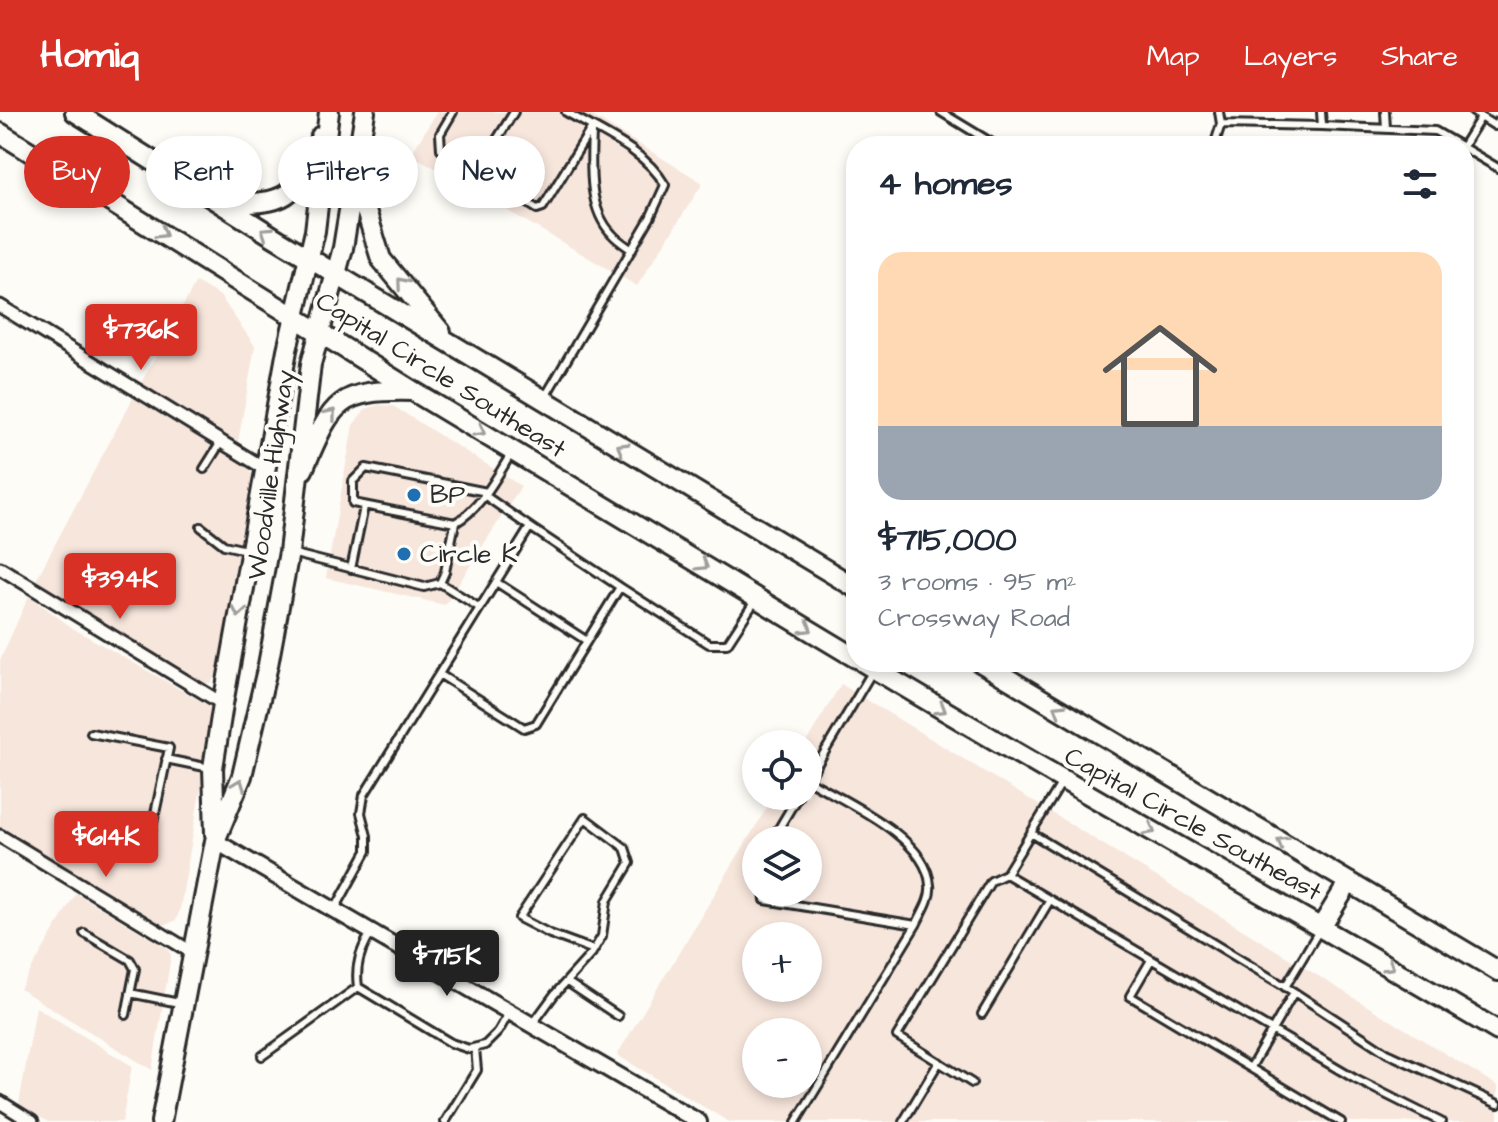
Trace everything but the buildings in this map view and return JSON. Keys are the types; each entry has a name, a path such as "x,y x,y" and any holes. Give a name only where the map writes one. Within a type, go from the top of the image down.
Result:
{"main road":[{"name":"Capital Circle Southeast","path":"75,112 146,156"},
{"name":"Woodville Highway","path":"361,136 365,112"},
{"path":"262,202 272,201 295,189 328,117"},
{"name":"Woodville Highway","path":"215,841 213,768 264,468 315,231 328,117"},
{"name":"Capital Circle Southeast","path":"0,133 413,391 846,652"},
{"name":"Capital Circle Southeast","path":"230,208 846,582"},
{"name":"Woodville Highway","path":"161,1122 215,841 242,776 268,665 289,552 311,364 343,248 350,208"},
{"path":"365,208 381,259 451,344"},
{"path":"296,484 324,421 338,404 351,396 378,390 413,391"},
{"name":"Capital Circle Southeast","path":"880,672 1062,782 1322,926 1498,1031"},
{"name":"Capital Circle Southeast","path":"997,672 1498,971"},
{"path":"1322,926 1349,882"}],"street":[{"path":"0,306 264,468"},
{"path":"0,568 223,704"},
{"path":"0,836 193,953"},
{"path":"215,841 699,1122"},
{"path":"0,1102 32,1122"}],"lane":[{"path":"440,136 453,112"},
{"path":"499,136 514,112"},
{"path":"543,400 632,250 665,185 642,158 566,112"},
{"path":"941,112 981,136"},
{"path":"1217,136 1221,124 1219,112"},
{"path":"1321,112 1322,126"},
{"path":"1385,112 1386,128"},
{"path":"1473,112 1495,126 1498,121"},
{"path":"1470,136 1481,117"},
{"path":"1221,124 1386,128 1435,131 1444,136"},
{"path":"545,204 592,127"},
{"path":"592,127 590,171 598,210 611,233 632,250"},
{"path":"1474,154 1498,168"},
{"path":"204,469 221,442"},
{"path":"513,451 486,493 465,517 455,523 353,503 353,481 366,468 486,493 530,527 709,644 727,644 757,598"},
{"path":"351,569 364,507"},
{"path":"440,583 455,523"},
{"path":"201,527 224,545 251,551"},
{"path":"334,911 367,851 361,813 364,795 530,527"},
{"path":"289,552 424,587 440,583 480,608"},
{"path":"496,582 587,641"},
{"path":"439,674 524,728 536,724 620,587"},
{"path":"822,753 864,672"},
{"path":"91,733 169,748 150,837"},
{"path":"166,759 213,768"},
{"path":"972,1083 897,1036 991,881 1006,874 1062,782"},
{"path":"796,1122 916,925 931,886 914,848 822,788"},
{"path":"532,1025 594,950 602,936 607,901 630,863 625,848 585,818 519,918 550,934 594,950"},
{"path":"1031,833 1294,992 1387,1053 1498,1104"},
{"path":"1006,874 1355,1079 1441,1122"},
{"path":"982,1014 1050,900"},
{"path":"801,906 916,925"},
{"path":"1285,987 1322,926"},
{"path":"358,987 356,972 360,952 370,932"},
{"path":"84,933 130,960 135,969 126,1015"},
{"path":"1151,960 1130,996 1341,1122"},
{"path":"567,982 618,1016"},
{"path":"358,987 451,1043 469,1049 485,1045 498,1032 510,1012"},
{"path":"262,1056 358,987"},
{"path":"1251,1067 1294,992"},
{"path":"130,993 183,1004"},
{"path":"445,1122 477,1070 475,1048"},
{"path":"903,1122 939,1062"}],"shaded area":[{"path":"437,112 586,112 703,183 637,286 503,208 545,208 545,136 434,136 434,167 418,158 418,143"},
{"path":"196,282 220,296 255,346 238,442 141,383"},
{"path":"133,398 243,464 250,470 253,479 218,669 212,682 205,684 91,617 36,580"},
{"path":"378,405 393,406 521,486 445,605 326,578 353,425 366,409"},
{"path":"29,596 74,629 211,707 213,716 180,909 176,920 168,924 156,925 0,828 0,660"},
{"path":"841,684 1498,1086 1498,1122 729,1122 617,1055 742,849 742,906 822,906 822,826 756,826 766,810 822,810 822,730 813,730"},
{"path":"76,893 168,949 171,956 152,1070 20,989"},
{"path":"36,1007 132,1066 122,1122 48,1122 19,1104"}],"place":[{"name":"BP","path":"414,495"},
{"name":"Circle K","path":"404,554"}]}
